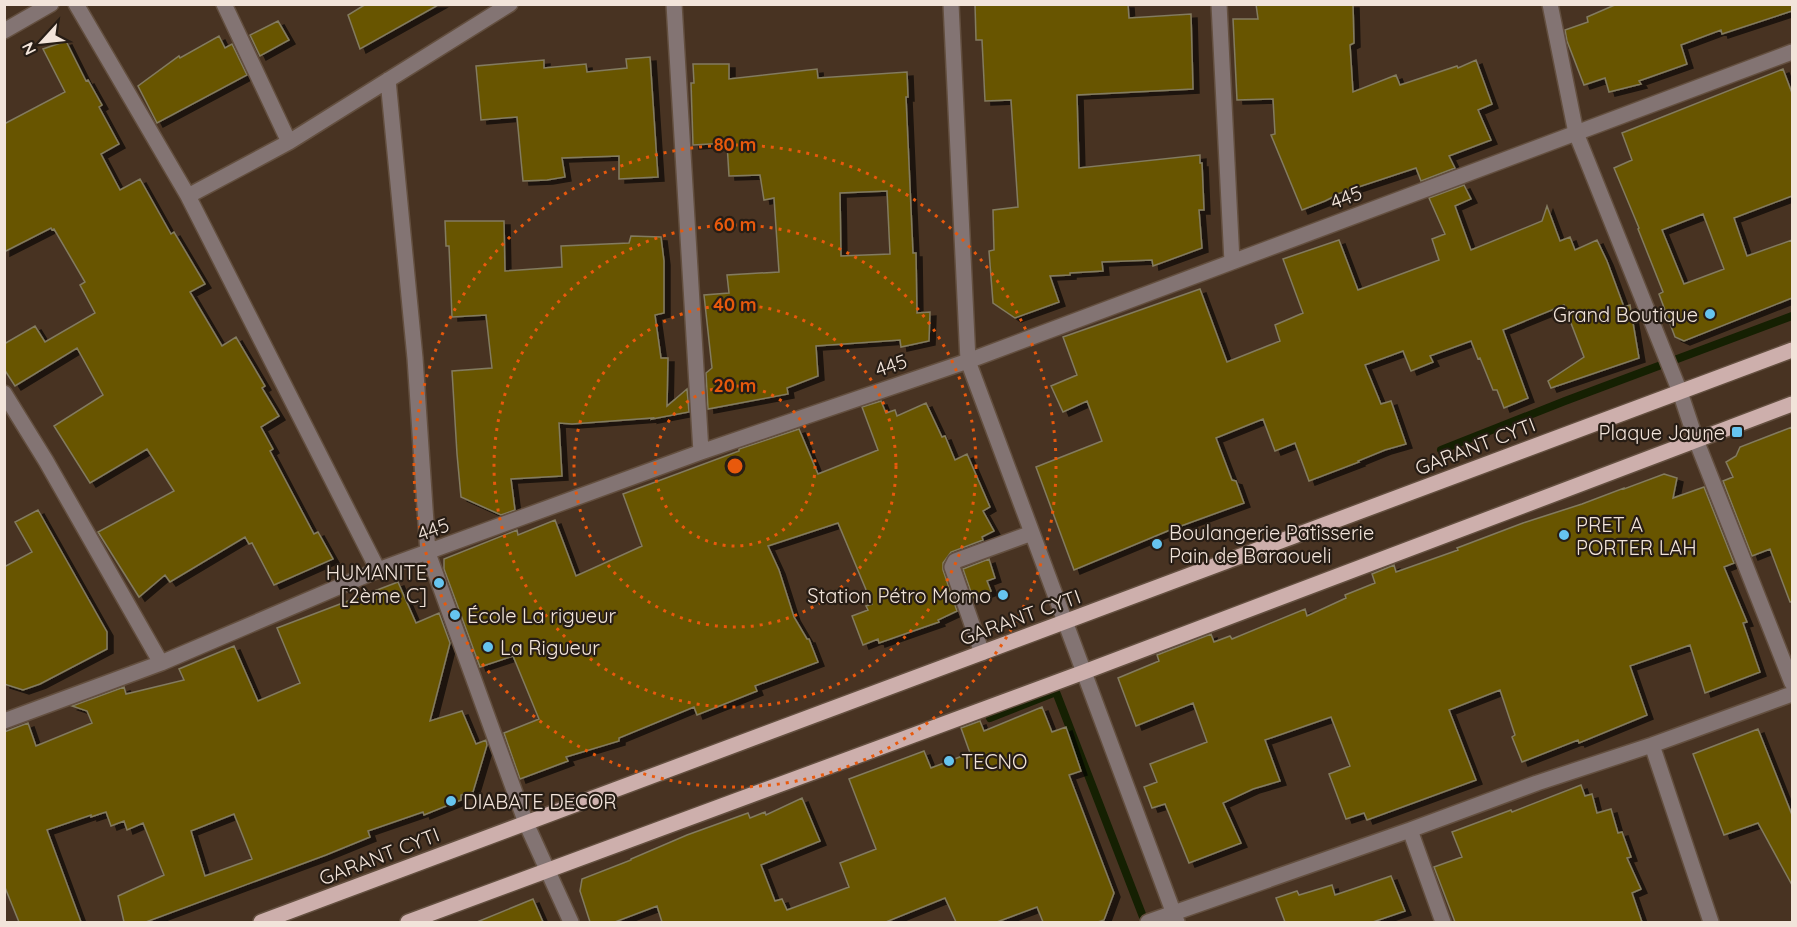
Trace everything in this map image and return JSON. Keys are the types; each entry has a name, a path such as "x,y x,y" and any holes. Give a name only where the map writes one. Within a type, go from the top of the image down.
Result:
{"main road":[{"name":"GARANT CYTI","path":"261,922 1792,350"},
{"path":"408,922 1084,672 1792,404"}],"street":[{"path":"4,31 51,4"},
{"path":"76,4 188,196 378,570"},
{"path":"224,4 289,142"},
{"path":"188,196 289,142 510,4"},
{"path":"674,4 700,452"},
{"path":"951,4 968,361 1175,918"},
{"path":"1219,4 1232,262"},
{"path":"1550,4 1576,133 1680,392 1696,440 1792,683"},
{"name":"445","path":"4,721 161,663 378,570 700,452 968,361 1792,52"},
{"path":"388,80 415,358 428,553 526,823 571,922"},
{"path":"4,393 46,461 161,663"},
{"path":"982,653 952,567 955,561 1032,533"},
{"path":"1148,922 1175,918 1537,783 1652,745 1792,694"},
{"path":"1652,745 1711,922"},
{"path":"1410,830 1443,922"}],"building":[{"path":"366,4 440,4 360,49 348,15"},
{"path":"975,4 1128,4 1129,18 1191,14 1193,89 1077,95 1079,168 1200,155 1204,210 1199,210 1202,248 1153,266 1152,260 1102,262 1103,271 1050,276 1059,302 1015,318 993,303 989,251 994,250 993,210 1018,207 1011,100 985,101 982,40 976,40"},
{"path":"1256,4 1353,4 1354,43 1350,45 1353,92 1396,75 1400,85 1457,66 1458,68 1476,60 1492,104 1478,110 1491,140 1449,156 1455,168 1421,181 1416,168 1334,195 1302,210 1271,135 1275,134 1273,99 1237,100 1233,19 1258,19"},
{"path":"1617,4 1792,4 1792,11 1722,34 1721,30 1681,45 1687,64 1639,81 1641,84 1609,92 1605,78 1584,85 1565,30 1588,22 1587,17"},
{"path":"278,21 289,40 260,56 250,35"},
{"path":"219,36 225,48 232,44 247,75 157,123 138,86 179,56 180,58"},
{"path":"66,41 86,81 88,80 102,105 99,107 119,144 101,154 120,190 140,179 171,234 174,232 205,284 190,292 222,346 236,337 265,386 262,388 279,416 261,427 273,449 270,451 314,534 318,532 333,559 274,585 252,543 249,544 245,537 170,582 165,575 139,597 98,532 174,491 147,449 90,483 54,426 103,395 77,348 15,386 4,369 4,344 35,326 45,342 95,313 80,285 85,282 54,229 51,228 4,252 4,124 65,92 43,49"},
{"path":"650,57 658,177 619,179 619,156 562,158 565,177 523,181 517,117 481,120 476,66 544,60 544,68 586,64 587,72 627,68 626,59"},
{"path":"693,64 729,64 729,79 817,69 818,78 907,72 908,97 906,97 913,253 916,253 917,313 930,312 929,341 901,347 900,340 816,346 818,376 787,388 788,394 708,409 706,373 712,368 704,295 729,293 727,275 779,272 774,198 764,200 760,175 729,176 727,143 693,145 691,83 694,83","holes":["887,191 890,254 841,256 840,193"]},
{"path":"1783,69 1792,93 1792,196 1734,218 1747,256 1792,240 1792,298 1684,341 1675,337 1659,294 1663,292 1614,168 1632,160 1622,133","holes":["1703,214 1724,269 1684,284 1662,230"]},
{"path":"1464,185 1471,199 1455,206 1471,250 1542,221 1547,206 1560,241 1570,237 1575,250 1597,240 1624,307 1630,305 1639,358 1551,388 1548,381 1584,357 1564,305 1503,330 1528,398 1504,408 1497,390 1493,390 1471,341 1430,356 1433,362 1411,371 1403,351 1365,365 1381,404 1391,401 1406,444 1385,450 1309,481 1295,443 1275,451 1263,419 1216,438 1232,480 1236,481 1244,503 1170,530 1074,570 1036,467 1102,441 1087,401 1063,412 1051,386 1077,375 1063,337 1200,289 1227,362 1280,341 1275,325 1303,313 1283,259 1339,240 1358,290 1439,260 1432,239 1445,234 1429,198"},
{"path":"445,221 504,221 505,271 562,267 561,246 629,243 631,236 661,237 664,261 664,313 655,315 661,358 668,358 667,406 687,389 689,412 652,419 559,423 562,476 511,479 515,510 501,515 461,497 452,371 492,368 486,315 452,317 449,246 446,246"},
{"path":"881,401 886,413 895,410 897,416 926,403 942,437 945,436 955,460 967,454 990,507 983,511 994,531 982,537 983,540 951,552 943,563 943,570 957,611 938,620 939,622 879,643 878,639 863,645 852,616 868,610 866,606 872,604 838,523 768,546 779,570 794,617 809,639 818,662 755,686 757,691 697,715 694,707 619,738 619,741 566,757 568,761 520,779 504,733 539,719 513,656 480,667 444,569 444,559 517,530 518,535 555,520 576,576 642,546 623,494 739,451 739,449 799,429 818,474 878,450 862,407"},
{"path":"1792,427 1792,602 1790,602 1770,549 1752,556 1723,481 1733,477 1726,462 1736,456 1740,447"},
{"path":"1664,474 1677,478 1673,498 1704,487 1734,563 1724,567 1747,622 1743,623 1760,672 1705,693 1690,645 1630,666 1647,715 1579,743 1578,740 1522,762 1512,737 1515,735 1500,690 1449,710 1476,780 1367,820 1364,813 1346,819 1329,774 1350,766 1331,717 1265,740 1280,781 1253,789 1223,803 1241,843 1189,863 1165,804 1152,808 1144,787 1157,782 1150,764 1207,742 1193,703 1136,726 1118,678 1159,661 1157,655 1211,634 1214,642 1230,636 1232,639 1305,609 1307,616 1346,598 1345,595 1375,583 1372,574 1394,565 1396,572 1523,523"},
{"path":"38,510 107,632 107,649 40,684 23,690 4,684 4,567 32,552 15,522"},
{"path":"989,559 995,578 987,581 991,591 973,598 963,569"},
{"path":"398,582 416,623 439,613 450,643 430,721 462,711 476,744 486,740 487,745 473,792 461,795 461,800 424,815 423,812 368,831 370,837 326,855 146,922 124,922 118,896 164,875 143,823 127,830 124,821 111,826 106,812 91,817 91,815 47,830 81,922 19,922 4,885 4,732 28,723 36,746 92,723 87,711 72,706 124,687 126,694 184,680 179,669 234,646 258,701 300,683 277,628","holes":["234,814 252,859 205,876 191,831"]},
{"path":"1042,707 1052,732 1066,727 1081,771 1069,775 1114,893 1104,920 1098,922 1043,922 1037,907 997,922 956,922 945,898 886,922 662,922 657,906 615,922 590,922 580,891 582,879 687,835 748,813 750,818 765,812 766,815 802,798 820,841 761,865 775,901 782,899 787,910 849,887 840,863 876,849 849,779 924,751 931,768 970,753 961,728 980,721 984,731"},
{"path":"1758,729 1792,815 1792,885 1758,823 1724,835 1693,754"},
{"path":"1581,785 1585,796 1592,794 1597,813 1611,809 1618,833 1622,832 1631,857 1627,858 1641,889 1632,893 1642,922 1455,922 1434,867 1462,857 1452,832"},
{"path":"1391,876 1405,911 1373,922 1285,922 1276,898 1297,891 1299,895 1332,885 1335,895"},
{"path":"533,899 543,922 477,922"}],"waterway":[{"path":"1441,450 1792,316"},
{"path":"990,718 1056,692 1145,922"}],"place":[{"name":"Grand Boutique","path":"1710,314"},
{"name":"Plaque Jaune","path":"1737,432"},
{"name":"PRET A PORTER LAH","path":"1564,535"},
{"name":"Boulangerie Patisserie Pain de Baraoueli","path":"1157,544"},
{"name":"HUMANITE [2ème C]","path":"439,583"},
{"name":"Station Pétro Momo","path":"1003,595"},
{"name":"École La rigueur","path":"455,615"},
{"name":"La Rigueur","path":"488,647"},
{"name":"TECNO","path":"949,761"},
{"name":"DIABATE DECOR","path":"451,801"}]}
